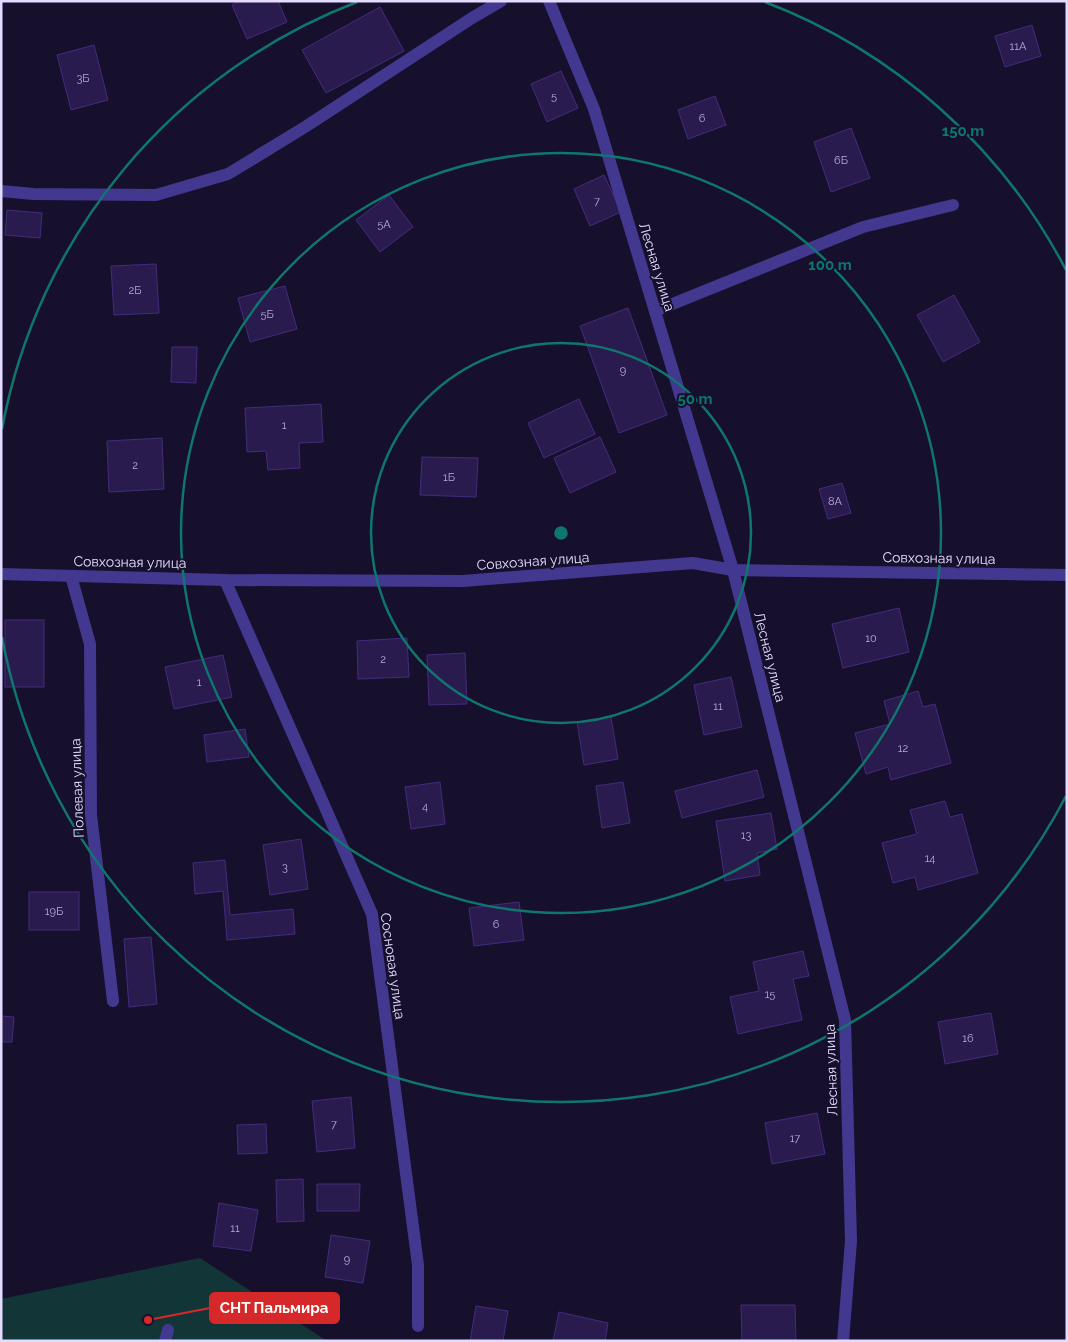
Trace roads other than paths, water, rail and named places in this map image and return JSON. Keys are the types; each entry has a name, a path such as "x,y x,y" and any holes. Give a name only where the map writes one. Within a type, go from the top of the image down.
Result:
{"street":[{"path":"1,191 34,194 156,195 228,174 305,127 501,1"},
{"name":"Лесная улица","path":"549,1 594,109 733,570 845,1020 851,1241 843,1341"},
{"path":"655,311 863,227 953,205"},
{"name":"Совхозная улица","path":"1,574 225,580 463,581 693,563 733,570 1067,576"},
{"name":"Полевая улица","path":"71,576 90,644 91,815 113,1001"},
{"name":"Сосновая улица","path":"225,580 372,914 418,1265 418,1326"}],"place":[{"name":"СНТ Пальмира","path":"148,1320"}]}
